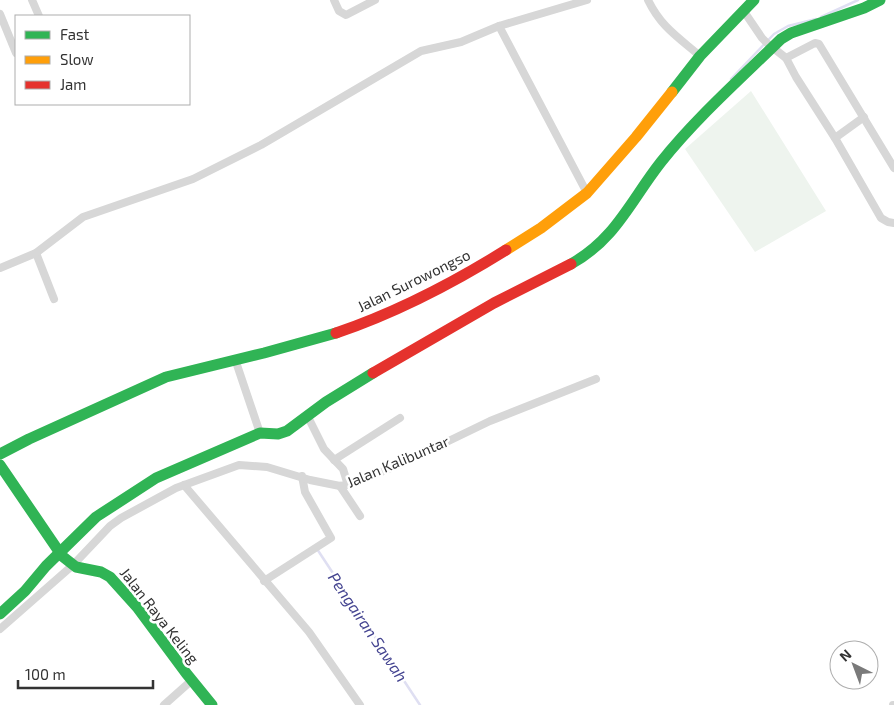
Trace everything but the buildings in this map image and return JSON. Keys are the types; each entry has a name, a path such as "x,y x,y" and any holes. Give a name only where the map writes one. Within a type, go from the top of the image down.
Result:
{"street":[{"path":"32,0 39,15"},
{"path":"334,0 340,11 346,14 375,0"},
{"path":"0,268 36,253 83,218 193,178 235,158 421,51 461,42 499,26 588,0"},
{"path":"648,0 661,22 700,56"},
{"name":"Jalan Surowongso","path":"0,454 166,377 264,353 338,332 395,310 485,263 541,228 587,193 636,136 700,56 754,0"},
{"path":"0,614 25,591 96,517 156,478 260,433 284,433 309,419 393,360 494,303 573,263 591,251 626,214 661,163 684,135 768,44 791,33 864,8 880,0"},
{"path":"743,10 768,44 786,58 881,218 888,222 894,222"},
{"path":"0,14 15,51"},
{"path":"499,26 587,193"},
{"path":"786,58 815,43 820,44 894,168"},
{"path":"835,138 864,117"},
{"path":"36,253 54,299"},
{"path":"235,359 260,433"},
{"name":"Jalan Kalibuntar","path":"0,629 72,565 110,526 176,488 239,465 267,467 302,476 310,480 345,483 401,464 490,421 596,379"},
{"path":"334,460 400,418"},
{"path":"309,419 319,442 343,469 345,483 360,516"},
{"path":"0,465 60,553 72,565"},
{"path":"264,580 331,538 306,492 302,476"},
{"path":"184,485 309,632 360,705"},
{"name":"Jalan Raya Keling","path":"72,565 91,570 99,569 108,575 212,705"},
{"path":"164,705 191,681"}],"shaded area":[{"path":"751,91 826,211 755,252 685,149"}],"waterway":[{"path":"821,17 858,0"},
{"path":"731,79 774,34 788,26 816,19"},
{"path":"665,150 688,124"},
{"name":"Pengairan Sawah","path":"317,549 420,705"}],"traffic: fast":[{"path":"672,92 700,56 754,0"},
{"path":"571,264 600,243 622,218 650,176 689,129 781,39 791,33 864,8 880,0"},
{"path":"0,454 166,377 336,333"},
{"path":"0,614 25,591 46,566 96,517 156,478 260,433 278,434 287,431 326,402 373,373"},
{"path":"0,465 62,556 76,567 101,572 110,577 137,607 212,705"}],"traffic: slow":[{"path":"506,250 541,228 587,193 672,92"}],"traffic: jam":[{"path":"336,333 380,316 423,296 506,250"},
{"path":"373,373 494,303 571,264"}]}
